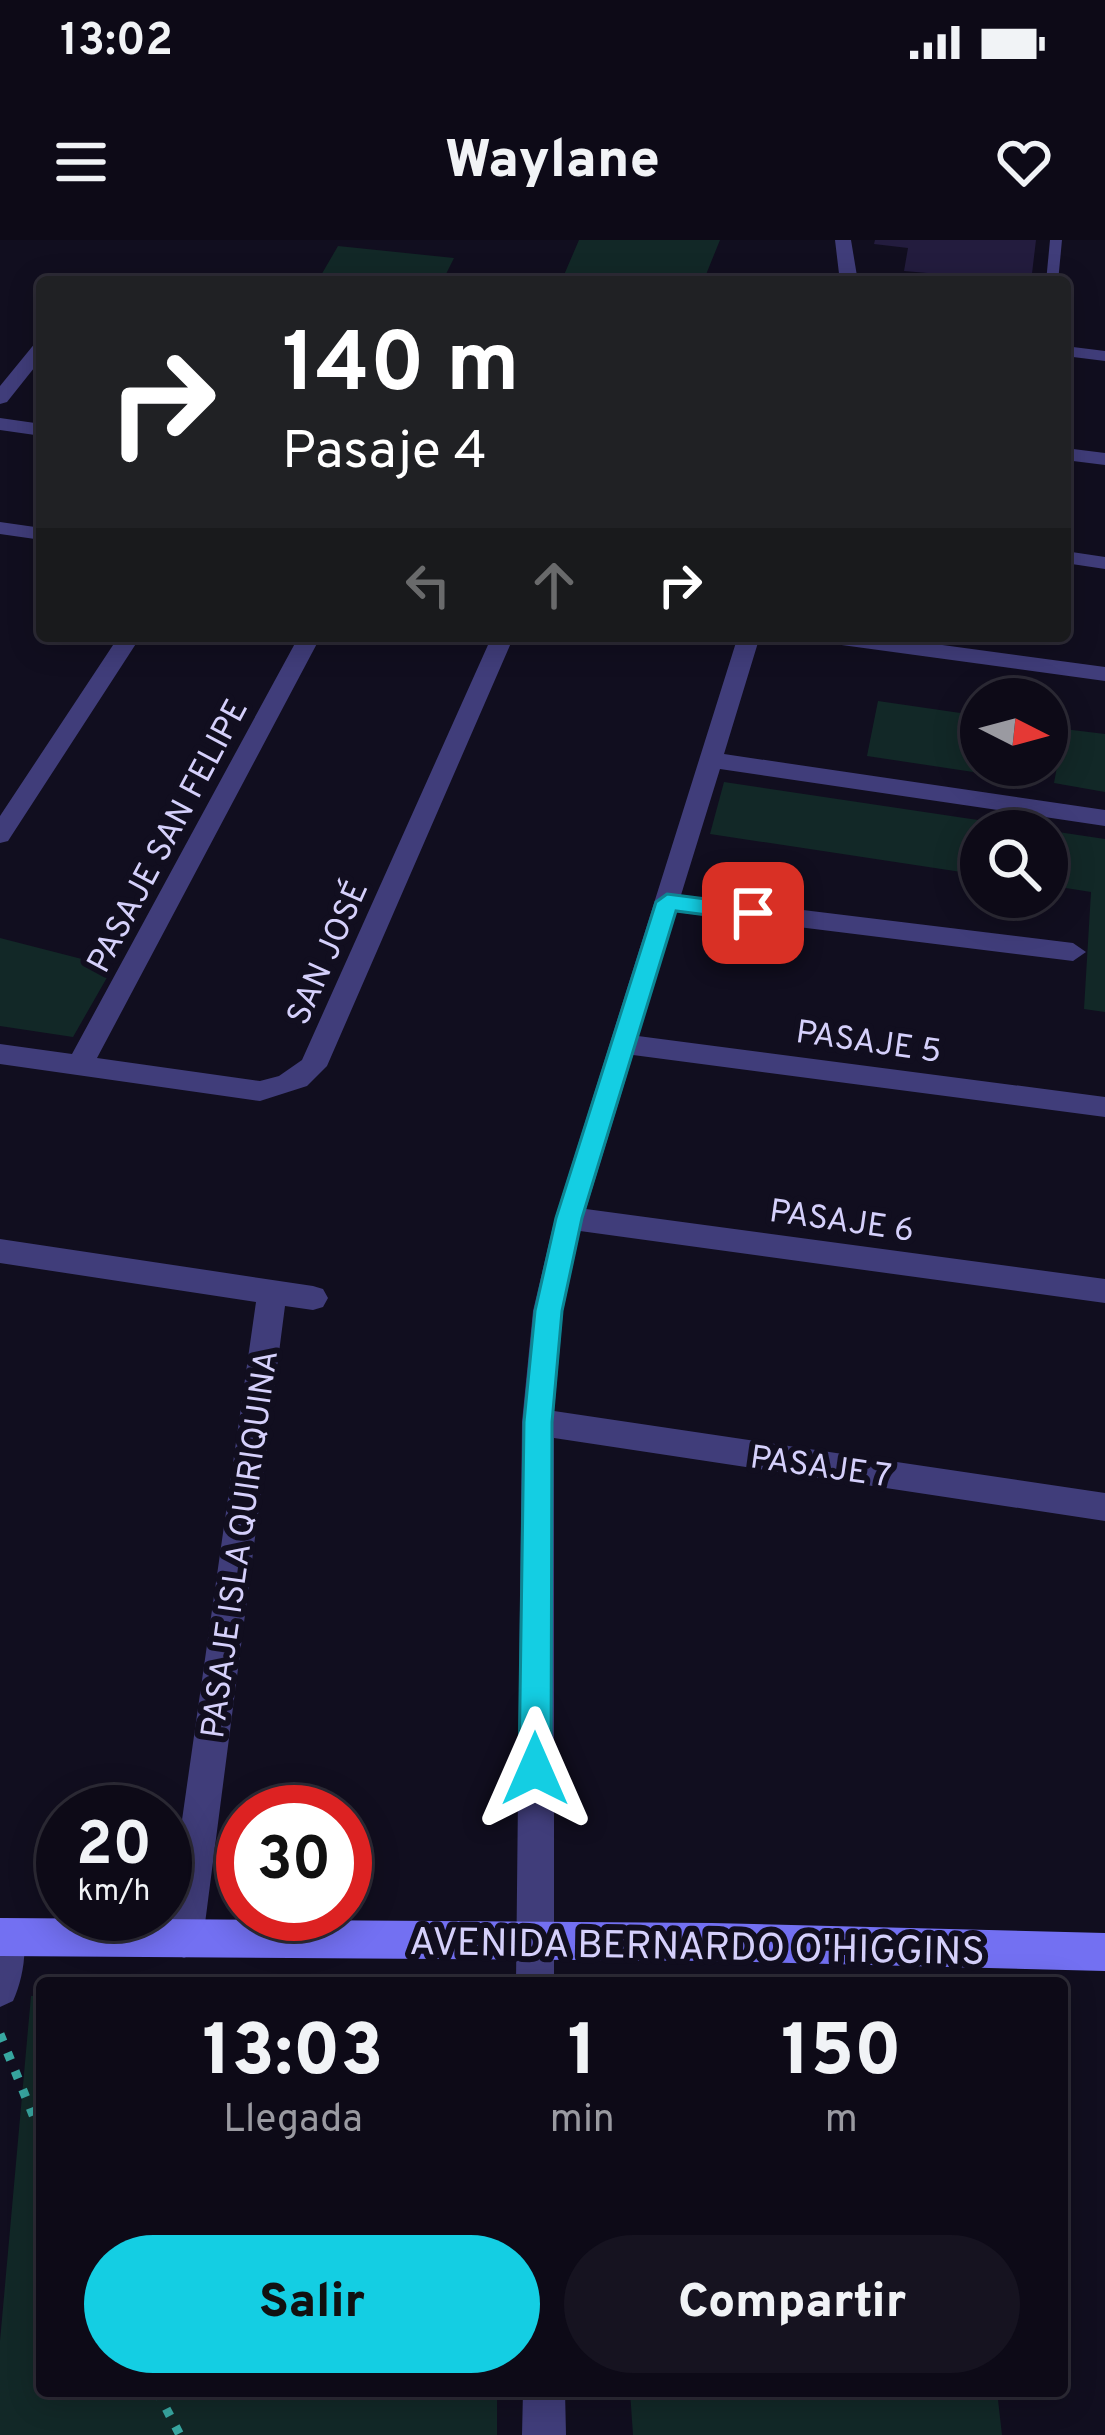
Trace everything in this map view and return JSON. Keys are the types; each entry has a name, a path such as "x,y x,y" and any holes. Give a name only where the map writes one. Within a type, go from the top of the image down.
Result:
{"street":[{"path":"843,240 849,276"},
{"path":"1071,352 1105,356"},
{"path":"0,398 36,353"},
{"path":"0,424 36,429"},
{"path":"1071,455 1105,459"},
{"path":"0,528 36,533"},
{"path":"1071,558 1105,562"},
{"path":"0,835 126,642"},
{"name":"PASAJE SAN FELIPE","path":"80,1065 307,642"},
{"name":"SAN JOSÉ","path":"0,1054 260,1090 294,1082 307,1073 323,1050 500,642"},
{"path":"535,1977 538,1422 548,1311 569,1218 747,642"},
{"path":"871,642 1105,674"},
{"path":"711,760 1105,818"},
{"path":"667,902 1072,952"},
{"name":"PASAJE 5","path":"623,1044 1105,1107"},
{"name":"PASAJE 6","path":"569,1218 1105,1291"},
{"path":"0,1251 313,1298"},
{"name":"PASAJE ISLA QUIRIQUINA","path":"192,1880 272,1292"},
{"name":"PASAJE 7","path":"538,1422 1105,1507"},
{"path":"0,1988 3,1937"},
{"name":"AVENIDA BERNARDO O'HIGGINS","path":"3,1937 36,1937"},
{"name":"AVENIDA BERNARDO O'HIGGINS","path":"192,1939 1105,1952"},
{"path":"544,2397 544,2435"}],"lane":[{"path":"1053,276 1056,240"}],"path":[{"path":"0,2034 36,2122"},
{"path":"160,2397 180,2435"}],"green space":[{"path":"579,240 720,240 705,276 564,276"},
{"path":"338,246 454,258 445,276 321,276"},
{"path":"878,701 960,713 960,770 867,756"},
{"path":"1068,729 1105,734 1105,792 1068,785"},
{"path":"724,782 960,817 960,872 710,834"},
{"path":"1068,833 1105,839 1105,1012 1084,1009 1091,892 1068,888"},
{"path":"0,938 113,967 73,1037 0,1026"},
{"path":"31,1996 36,1996 36,2397 497,2397 497,2435 0,2435 0,2341"},
{"path":"630,2397 998,2397 1002,2435 633,2435"}],"building":[{"path":"875,240 1036,240 1032,276 904,271 908,248 874,244"}],"route":[{"path":"535,1769 538,1422 548,1311 569,1218 667,902 753,913"}]}
